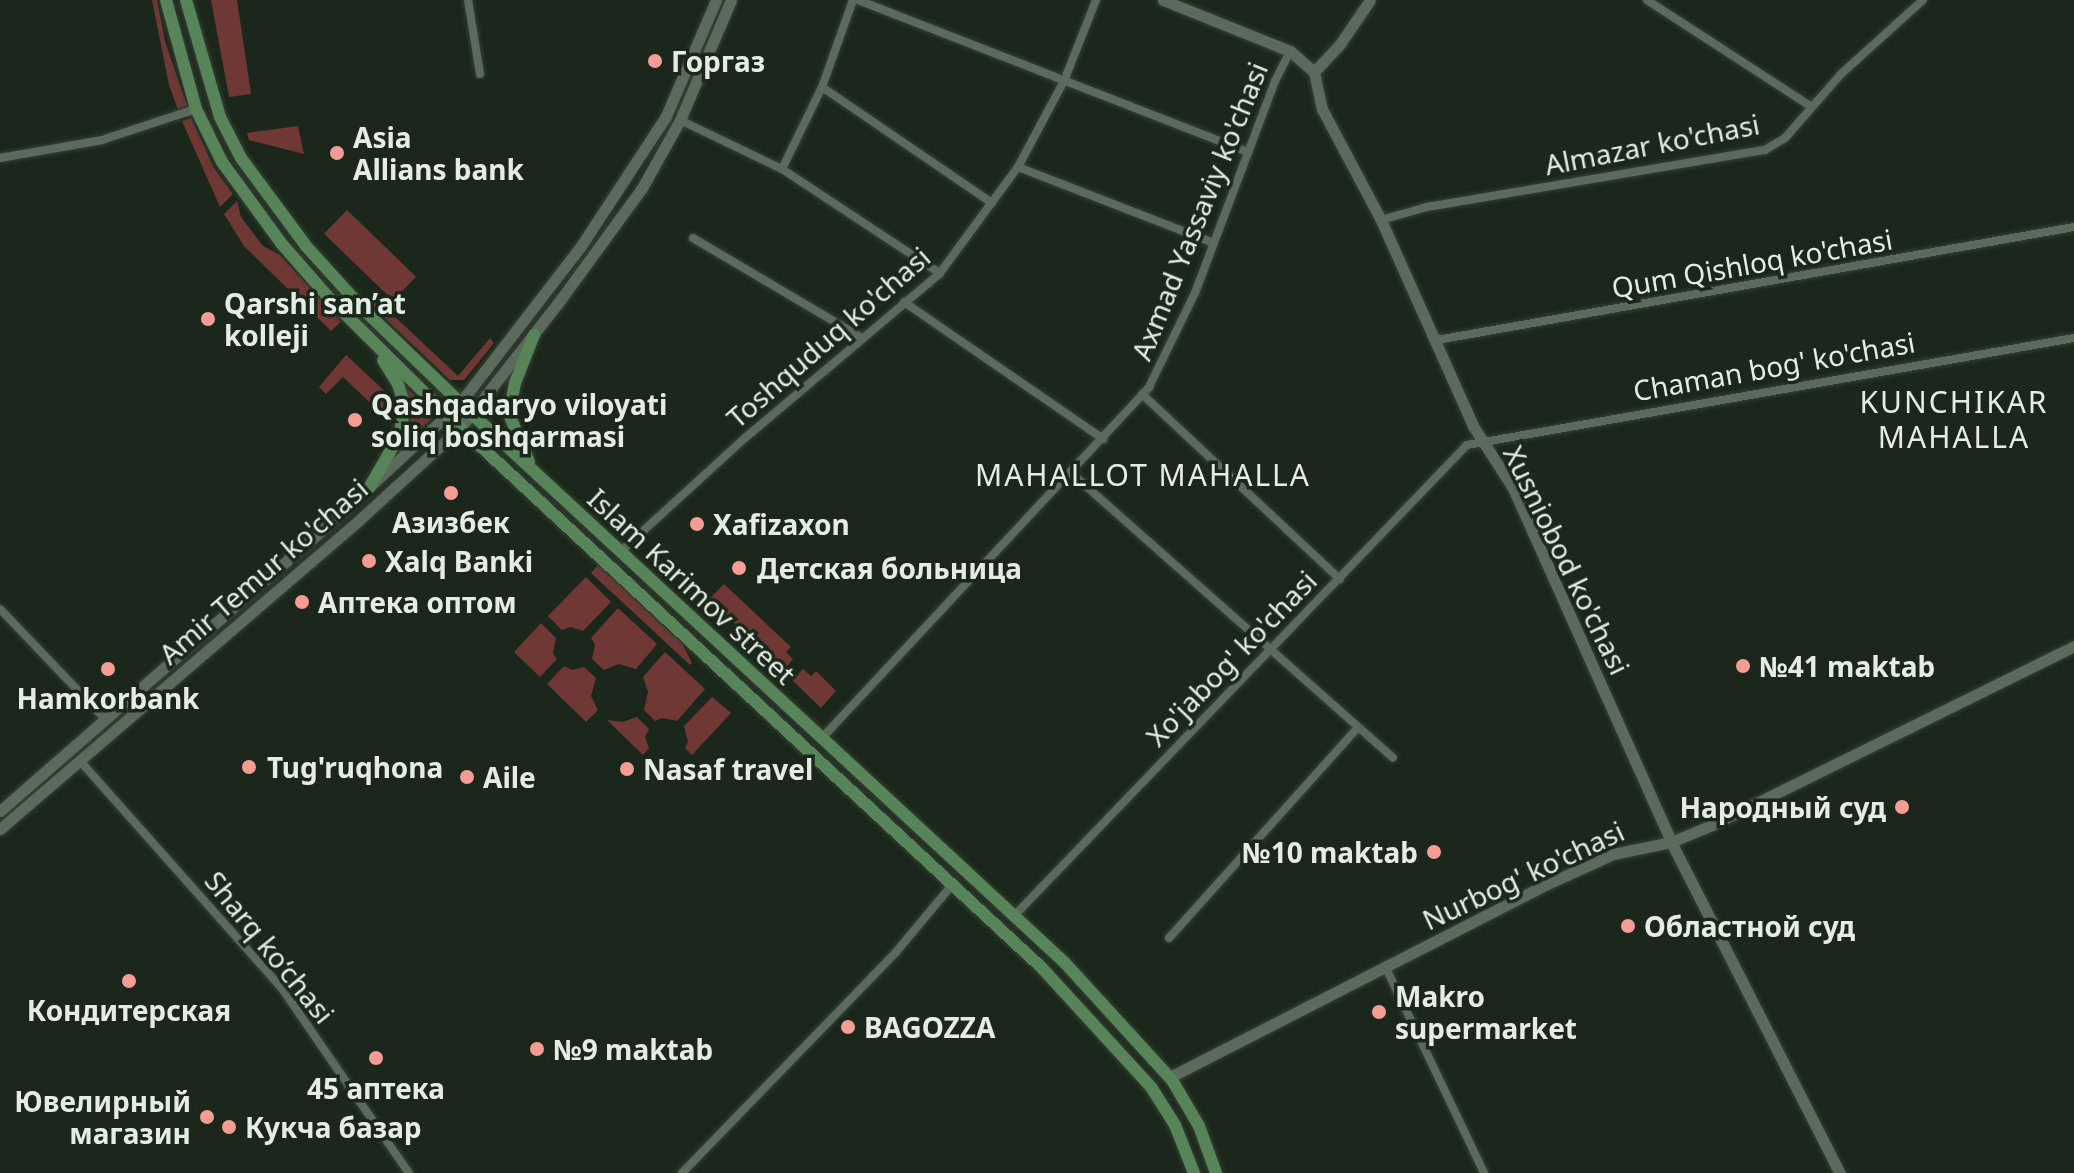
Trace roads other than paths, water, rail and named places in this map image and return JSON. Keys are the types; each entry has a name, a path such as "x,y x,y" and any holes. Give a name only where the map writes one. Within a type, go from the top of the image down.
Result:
{"main road":[{"name":"Islam Karimov street","path":"166,0 196,109 222,162 249,201 319,287 448,416 1042,968 1151,1087 1175,1125 1194,1173"},
{"name":"Islam Karimov street","path":"186,0 211,95 241,158 306,246 364,310 460,403 1055,954 1170,1077 1199,1126 1216,1173"},
{"path":"534,335 515,383 509,414 513,430 535,472"},
{"path":"369,488 399,436 405,407 398,384 370,341"},
{"path":"1042,968 1044,957 1055,954"}],"street":[{"path":"468,0 480,74"},
{"name":"Amir Temur ko'chasi","path":"0,811 369,488 460,403 581,246 666,116 716,0"},
{"name":"Amir Temur ko'chasi","path":"0,829 81,762 461,427 534,335 642,188 680,120 731,0"},
{"path":"782,169 822,87 855,0 1248,152"},
{"name":"Toshquduq ko'chasi","path":"620,552 745,438 940,273 1018,167 1064,81 1096,0"},
{"path":"1163,0 1290,51 1314,72 1340,44 1370,0"},
{"path":"1647,0 1810,106"},
{"name":"Almazar ko'chasi","path":"1381,220 1427,207 1765,150 1785,138 1810,106 1923,0"},
{"name":"Axmad Yassaviy ko'chasi","path":"822,738 1142,394 1195,293 1290,51"},
{"name":"Xusniobod ko'chasi","path":"1314,72 1322,109 1381,220 1483,441 1513,488 1671,842 1840,1173"},
{"path":"822,87 992,203"},
{"path":"0,158 102,140 196,109"},
{"path":"680,120 782,169 940,273"},
{"path":"1018,167 1214,243"},
{"name":"Qum Qishloq ko'chasi","path":"1437,340 2074,227"},
{"path":"693,238 862,338"},
{"path":"904,302 1103,439"},
{"name":"Chaman bog' ko'chasi","path":"1483,441 2074,338"},
{"path":"1142,394 1340,579"},
{"name":"Xo'jabog' ko'chasi","path":"1015,915 1467,445 1483,441"},
{"path":"1070,472 1393,758"},
{"path":"0,609 106,720"},
{"name":"Nurbog' ko'chasi","path":"1170,1077 1385,966 1613,854 1671,842 1712,825 2074,646"},
{"path":"1169,938 1358,727"},
{"name":"Sharq ko‘chasi","path":"81,762 281,987 409,1173"},
{"path":"682,1173 896,952 952,885"},
{"path":"1385,966 1484,1173"}],"place":[{"name":"Горгаз","path":"655,61"},
{"name":"Asia Allians bank","path":"337,153"},
{"name":"Qarshi san’at kolleji","path":"208,319"},
{"name":"Qashqadaryo viloyati soliq boshqarmasi","path":"355,420"},
{"name":"Азизбек","path":"451,493"},
{"name":"Xafizaxon","path":"697,524"},
{"name":"Xalq Banki","path":"369,561"},
{"name":"Детская больница","path":"739,568"},
{"name":"Аптека оптом","path":"302,602"},
{"name":"№41 maktab","path":"1743,666"},
{"name":"Hamkorbank","path":"108,669"},
{"name":"Tug'ruqhona","path":"249,767"},
{"name":"Nasaf travel","path":"627,769"},
{"name":"Aile","path":"467,777"},
{"name":"Народный суд","path":"1902,807"},
{"name":"№10 maktab","path":"1434,852"},
{"name":"Областной суд","path":"1628,926"},
{"name":"Кондитерская","path":"129,981"},
{"name":"Makro supermarket","path":"1379,1012"},
{"name":"BAGOZZA","path":"848,1027"},
{"name":"№9 maktab","path":"537,1049"},
{"name":"45 аптека","path":"376,1058"},
{"name":"Ювелирный магазин","path":"207,1117"},
{"name":"Кукча базар","path":"229,1127"}],"district":[{"name":"KUNCHIKAR MAHALLA","path":"1954,419"},
{"name":"MAHALLOT MAHALLA","path":"1143,475"}]}
